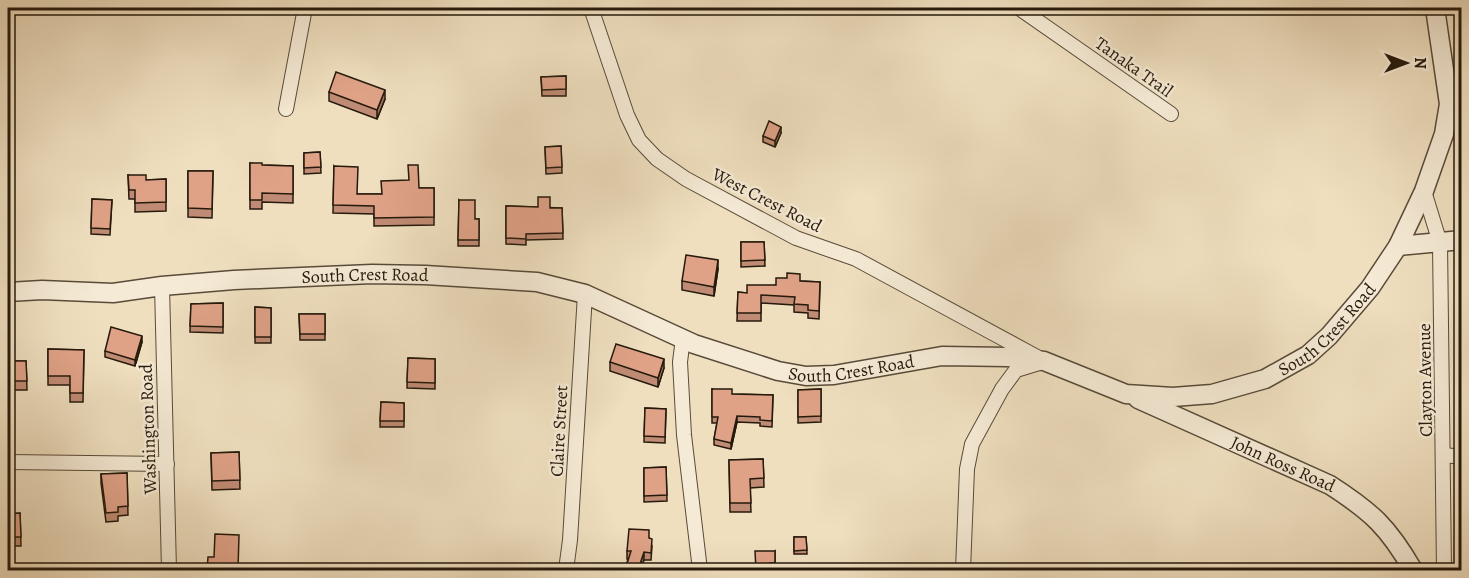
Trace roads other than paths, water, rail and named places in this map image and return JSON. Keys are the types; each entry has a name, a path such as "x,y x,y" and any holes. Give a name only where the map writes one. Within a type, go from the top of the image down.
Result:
{"street":[{"path":"286,109 304,8"},
{"name":"West Crest Road","path":"591,8 627,115 639,140 657,159 686,179 796,238 856,259 1044,361"},
{"name":"Tanaka Trail","path":"1019,8 1171,114"},
{"name":"South Crest Road","path":"8,292 42,290 113,293 162,286 372,274 537,282 585,294 683,338 750,363 806,376 834,375 942,356 1008,357 1044,361 1126,394 1173,397 1212,394 1265,379 1308,355 1329,336 1370,288 1398,246 1424,191 1444,134 1449,104 1435,8"},
{"name":"Clayton Avenue","path":"1424,191 1440,243 1444,570"},
{"path":"1398,246 1461,240"},
{"name":"Washington Road","path":"162,286 169,570"},
{"name":"Claire Street","path":"566,570 570,540 585,294"},
{"path":"683,338 680,388 700,570"},
{"path":"963,570 967,469 972,444 1002,389 1016,370 1044,361"},
{"name":"John Ross Road","path":"1126,394 1330,485 1378,520 1396,540 1413,570"},
{"path":"1444,455 1461,457"},
{"path":"8,462 167,464"}]}
